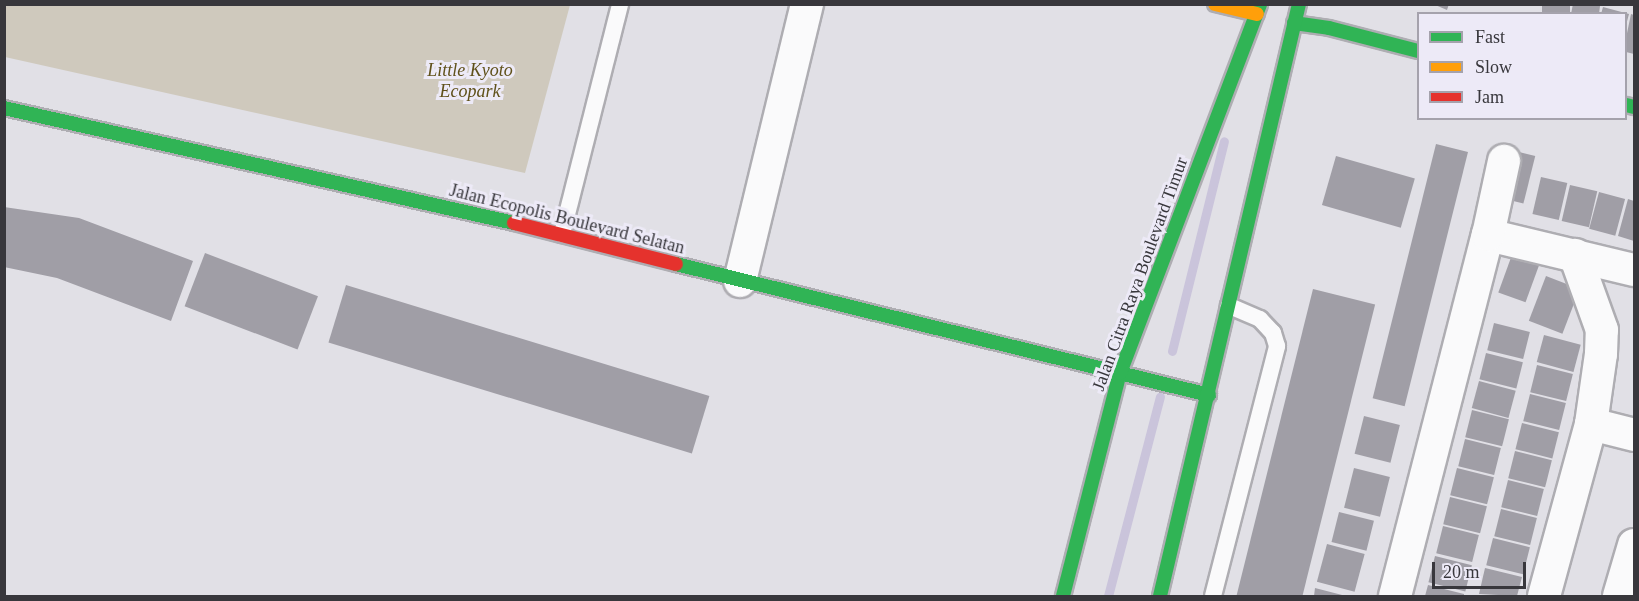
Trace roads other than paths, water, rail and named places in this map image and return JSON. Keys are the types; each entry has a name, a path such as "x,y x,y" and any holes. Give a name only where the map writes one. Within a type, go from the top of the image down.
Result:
{"street":[{"path":"740,281 807,4"},
{"path":"1215,4 1258,9"},
{"path":"1160,597 1299,4"},
{"name":"Jalan Citra Raya Boulevard Timur","path":"1063,597 1120,373 1258,9"},
{"path":"1293,23 1329,28 1417,50"},
{"name":"Jalan Ecopolis Boulevard Selatan","path":"4,108 562,234 740,281 1209,395"},
{"path":"1395,597 1488,235 1504,161"},
{"path":"1488,235 1635,270"},
{"path":"1544,597 1591,424 1601,354 1602,330 1575,255"},
{"path":"1591,424 1635,435"},
{"path":"1619,597 1635,545"}],"lane":[{"path":"562,234 620,4"},
{"path":"1213,597 1277,346 1276,339 1267,326 1229,306"}],"waterway":[{"path":"1172,351 1224,141"},
{"path":"1108,596 1160,397"}],"park label":[{"name":"Little Kyoto Ecopark","path":"470,82"}]}
